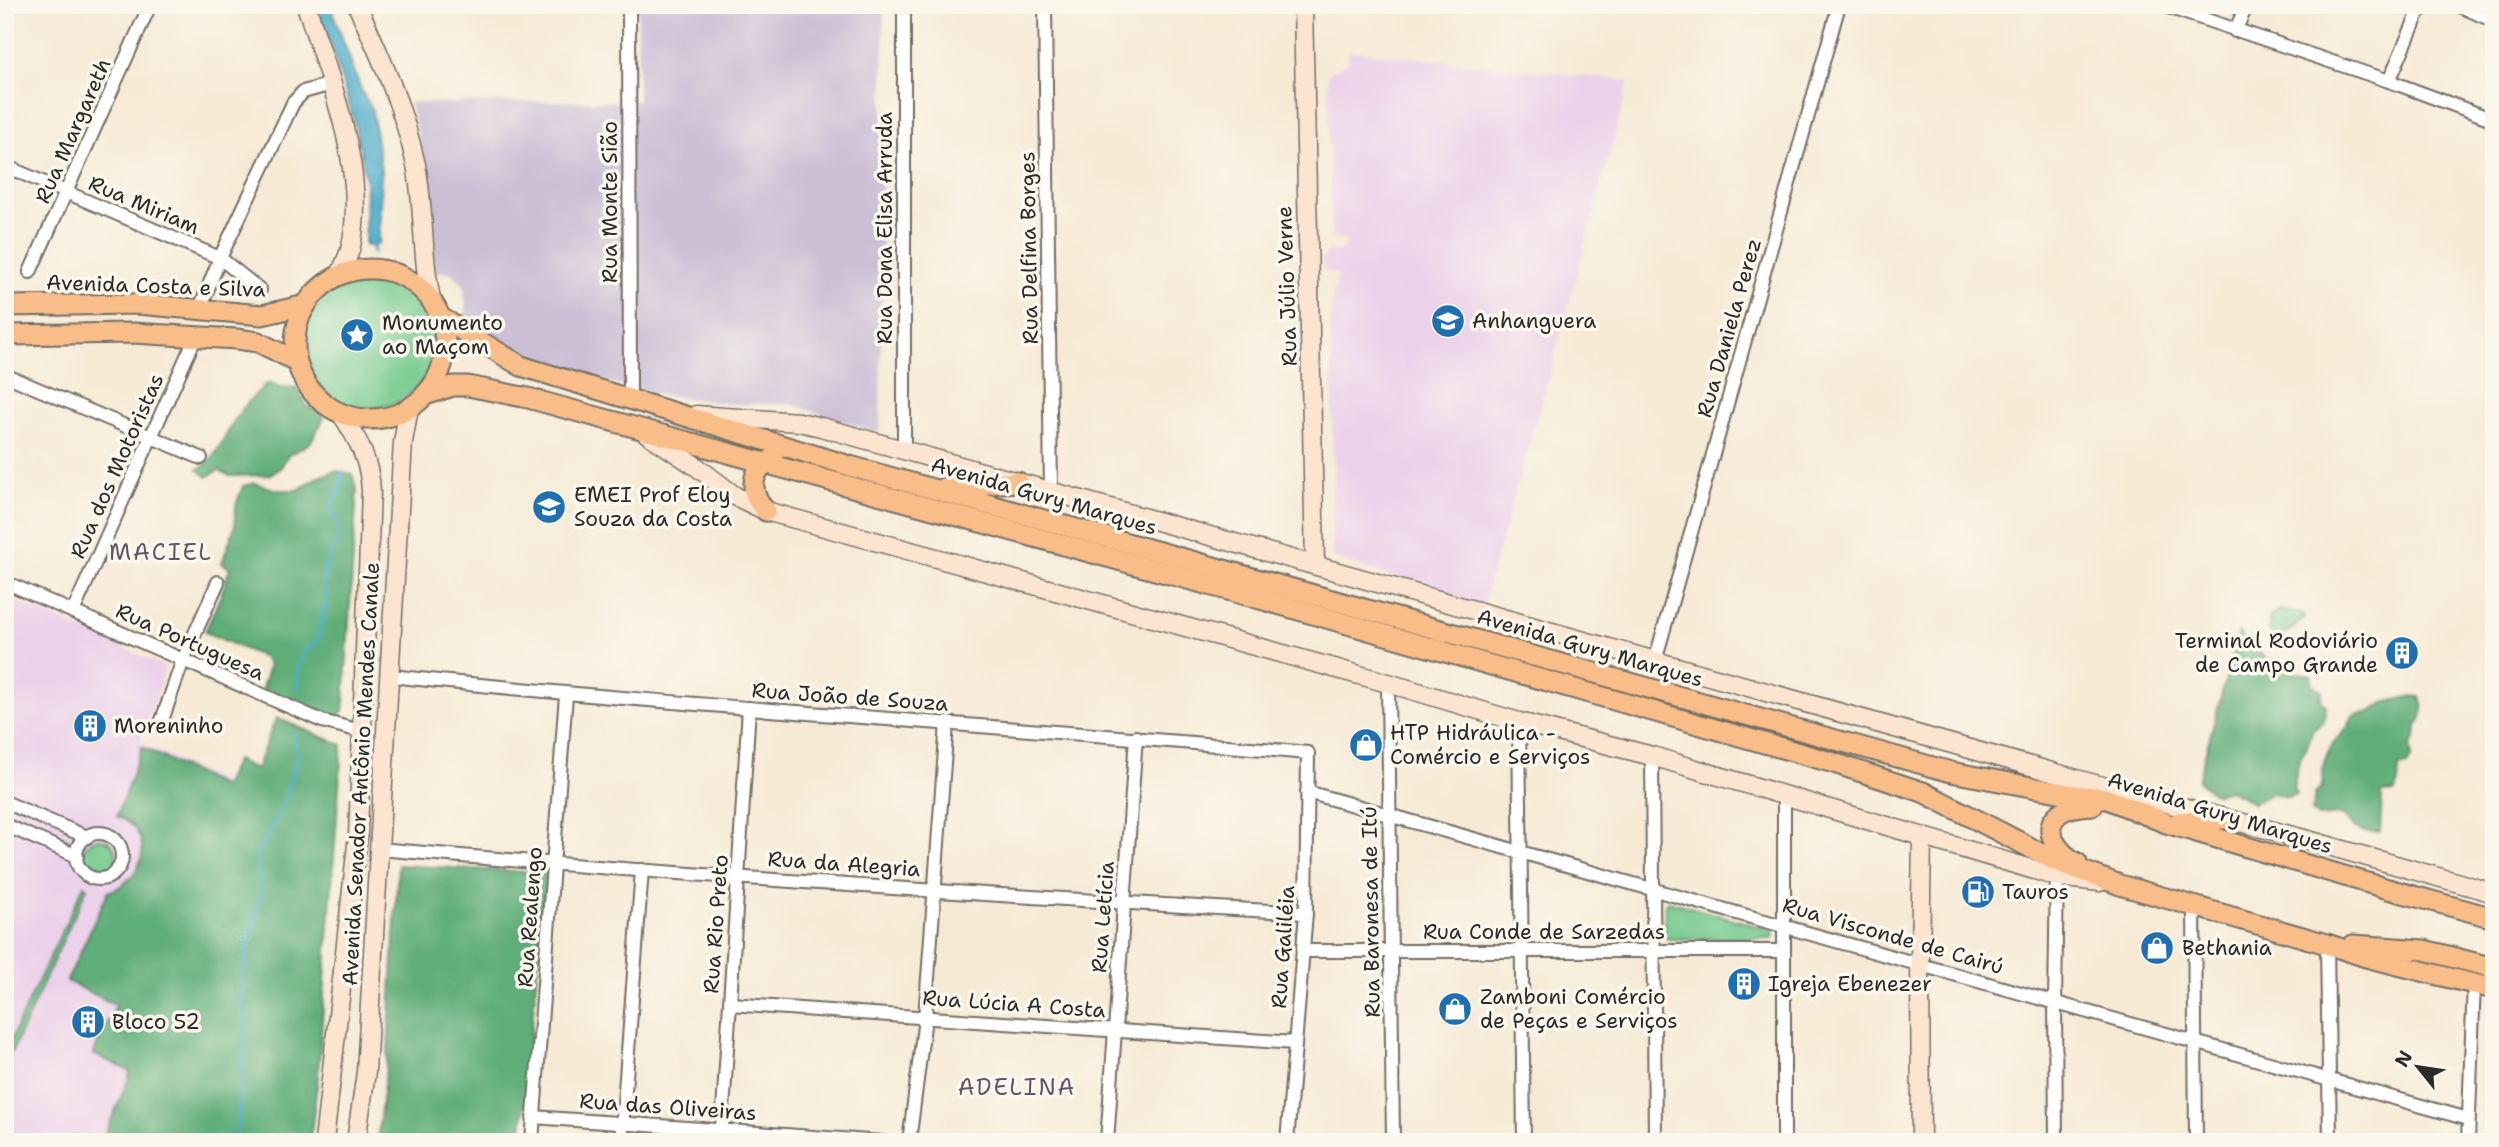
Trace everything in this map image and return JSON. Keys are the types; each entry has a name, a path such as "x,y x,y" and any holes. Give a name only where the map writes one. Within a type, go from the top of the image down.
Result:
{"main road":[{"path":"306,5 347,140 354,203 349,251 340,275"},
{"path":"357,5 401,108 416,164 422,206 426,278 436,310 444,338 443,358 437,378 425,395 393,416 359,419 342,415 317,399 308,388 296,361 298,323 306,305 320,288 340,275 365,269 391,272 415,284 436,310"},
{"name":"Rua Júlio Verne","path":"1303,5 1315,565"},
{"name":"Avenida Costa e Silva","path":"5,306 136,304 262,315 306,305"},
{"name":"Avenida Gury Marques","path":"436,310 521,366 850,466 1951,772 2074,795 2098,791 2166,822 2494,918"},
{"path":"5,335 196,336 258,342 296,361"},
{"name":"Avenida Gury Marques","path":"425,395 453,386 468,386 528,398 1253,597 1880,777 1943,801 2057,869"},
{"name":"Avenida Senador Antônio Mendes Canale","path":"356,1142 366,1072 403,442 409,408"},
{"name":"Avenida Gury Marques","path":"676,414 799,422 1655,661 2098,791 2308,840 2494,892"},
{"name":"Avenida Senador Antônio Mendes Canale","path":"324,1142 358,835 371,474 358,440 342,415"},
{"name":"Avenida Gury Marques","path":"637,427 697,467 734,496 766,511 1388,683 1519,722 1784,793 1922,837 2120,885 2366,957 2494,989"},
{"path":"766,511 755,498 753,490 756,472 764,463 786,456 850,466"},
{"path":"932,488 1018,482"},
{"path":"360,731 374,739 382,786"},
{"path":"2120,885 2071,859 2052,838 2051,829 2053,819 2061,811 2074,806 2126,806"},
{"path":"2166,822 2224,819"},
{"path":"358,835 366,848 379,849"},
{"path":"1921,1142 1922,837"},
{"path":"2327,944 2424,950 2494,968"}],"street":[{"name":"Rua Margareth","path":"30,272 150,5"},
{"name":"Rua Monte Sião","path":"629,5 630,399"},
{"name":"Rua Dona Elisa Arruda","path":"904,5 904,450"},
{"name":"Rua Delfina Borges","path":"1045,5 1051,491"},
{"name":"Rua Daniela Perez","path":"1655,661 1839,5"},
{"path":"2162,5 2389,81 2494,120"},
{"path":"2235,31 2246,5"},
{"path":"2389,81 2422,5"},
{"path":"2458,5 2494,21"},
{"path":"200,308 220,258 293,103 303,92 332,84"},
{"name":"Rua Miriam","path":"5,166 220,258 260,290"},
{"name":"Rua dos Motoristas","path":"73,612 196,336"},
{"path":"5,375 201,458"},
{"name":"Rua Portuguesa","path":"5,582 322,721 360,731"},
{"path":"161,723 183,660 218,582"},
{"name":"Rua João de Souza","path":"390,676 566,695 1136,737 1308,753"},
{"name":"Rua Baronesa de Itú","path":"1388,683 1393,1142"},
{"name":"Rua Realengo","path":"531,1142 566,695"},
{"name":"Rua Rio Preto","path":"721,1136 749,708"},
{"path":"1519,722 1524,1142"},
{"path":"909,1142 925,1018 947,723"},
{"name":"Rua Letícia","path":"1107,1142 1136,737"},
{"name":"Rua Galiléia","path":"1287,1142 1306,913 1308,753"},
{"path":"1652,756 1655,1142"},
{"name":"Rua Visconde de Cairú","path":"1307,792 2468,1119"},
{"path":"1784,793 1784,1142"},
{"path":"77,856 6,825 10,804 87,837"},
{"path":"100,833 114,838 122,851 121,865 111,876 97,879 84,873 79,867 77,856 78,847 87,837 100,833"},
{"path":"2052,838 2057,869 2056,1142"},
{"name":"Rua da Alegria","path":"379,849 738,877 1306,913"},
{"path":"621,1142 642,870"},
{"path":"2194,905 2196,1142"},
{"path":"2327,944 2330,1142"},
{"name":"Rua Conde de Sarzedas","path":"1303,951 1784,951"},
{"path":"2468,1142 2474,982"},
{"name":"Rua Lúcia A Costa","path":"730,1004 1296,1043"},
{"name":"Rua das Oliveiras","path":"533,1117 622,1123 721,1136 883,1142"}],"shaded area":[{"path":"638,5 884,5 880,428 876,432 790,404 729,404 650,393 504,350 464,320 464,285 450,272 433,272 434,223 427,167 409,103 638,101"},
{"name":"Anhanguera","path":"1349,51 1629,81 1548,380 1482,605 1332,557 1331,306 1338,274 1325,272 1321,260 1328,251 1341,251 1347,241 1331,236 1328,74 1348,62"},
{"path":"5,596 166,667 140,742 246,794 342,745 318,1077 310,1142 5,1142"}],"green space":[{"path":"369,278 394,283 415,297 429,318 434,343 429,368 415,389 394,403 369,408 344,403 323,389 309,368 304,343 309,318 323,297 344,283"},
{"path":"266,384 275,384 279,388 297,387 308,408 317,409 324,418 310,443 288,455 280,469 268,475 230,476 219,470 207,477 198,469 217,452 234,421"},
{"path":"336,471 352,474 357,490 344,703 343,711 334,718 262,689 269,665 263,657 205,632 230,568 222,563 235,525 236,505 243,486 254,483 277,490 298,490 316,478"},
{"path":"2278,610 2303,614 2305,617 2289,632 2280,636 2269,631 2269,617"},
{"path":"2239,632 2252,652 2259,652 2268,660 2276,660 2289,672 2311,675 2313,686 2322,690 2321,702 2326,705 2324,721 2313,729 2299,760 2293,788 2296,794 2288,797 2272,793 2254,803 2230,790 2214,794 2198,780"},
{"path":"2412,696 2420,697 2422,718 2410,747 2412,757 2407,765 2399,767 2395,792 2382,793 2380,832 2358,829 2342,815 2318,817 2312,812 2315,794 2322,786 2324,762 2333,743 2348,727 2353,716 2370,712 2384,703"},
{"path":"276,718 342,745 318,1077 310,1142 102,1142 130,1071 93,1054 116,1005 67,981 108,892 133,875 141,858 140,839 135,829 117,816 142,747 223,787 236,760 256,769"},
{"path":"23,819 69,842 65,844 23,824"},
{"path":"99,839 111,844 116,856 111,868 99,873 87,868 82,856 87,844"},
{"path":"398,865 546,873 521,1142 377,1142 388,1051"},
{"path":"84,885 87,888 5,1066 5,1052"},
{"path":"1668,901 1772,930 1774,935 1771,938 1668,939 1664,935 1665,904"}],"water":[{"path":"316,5 330,5 362,92 372,109 381,171 379,243 374,246 365,245 366,180 355,124"}],"waterway":[{"path":"373,252 374,241"},
{"path":"299,688 296,678 302,655 317,641 327,598 323,577 328,557 339,540 337,522 331,507 339,491 343,472"},
{"path":"233,1142 238,1122 246,1023 241,986 247,947 261,893 257,854 286,797 296,760 294,734"}],"place":[{"name":"Anhanguera","path":"1448,321"},
{"name":"Monumento ao Maçom","path":"357,335"},
{"name":"EMEI Prof Eloy Souza da Costa","path":"549,507"},
{"name":"Terminal Rodoviário de Campo Grande","path":"2402,653"},
{"name":"Moreninho","path":"90,726"},
{"name":"HTP Hidráulica - Comércio e Serviços","path":"1366,745"},
{"name":"Tauros","path":"1978,892"},
{"name":"Bethania","path":"2157,948"},
{"name":"Igreja Ebenezer","path":"1744,984"},
{"name":"Zamboni Comércio de Peças e Serviços","path":"1455,1009"},
{"name":"Bloco 52","path":"88,1022"}],"district":[{"name":"MACIEL","path":"161,552"},
{"name":"ADELINA","path":"1017,1087"}]}
